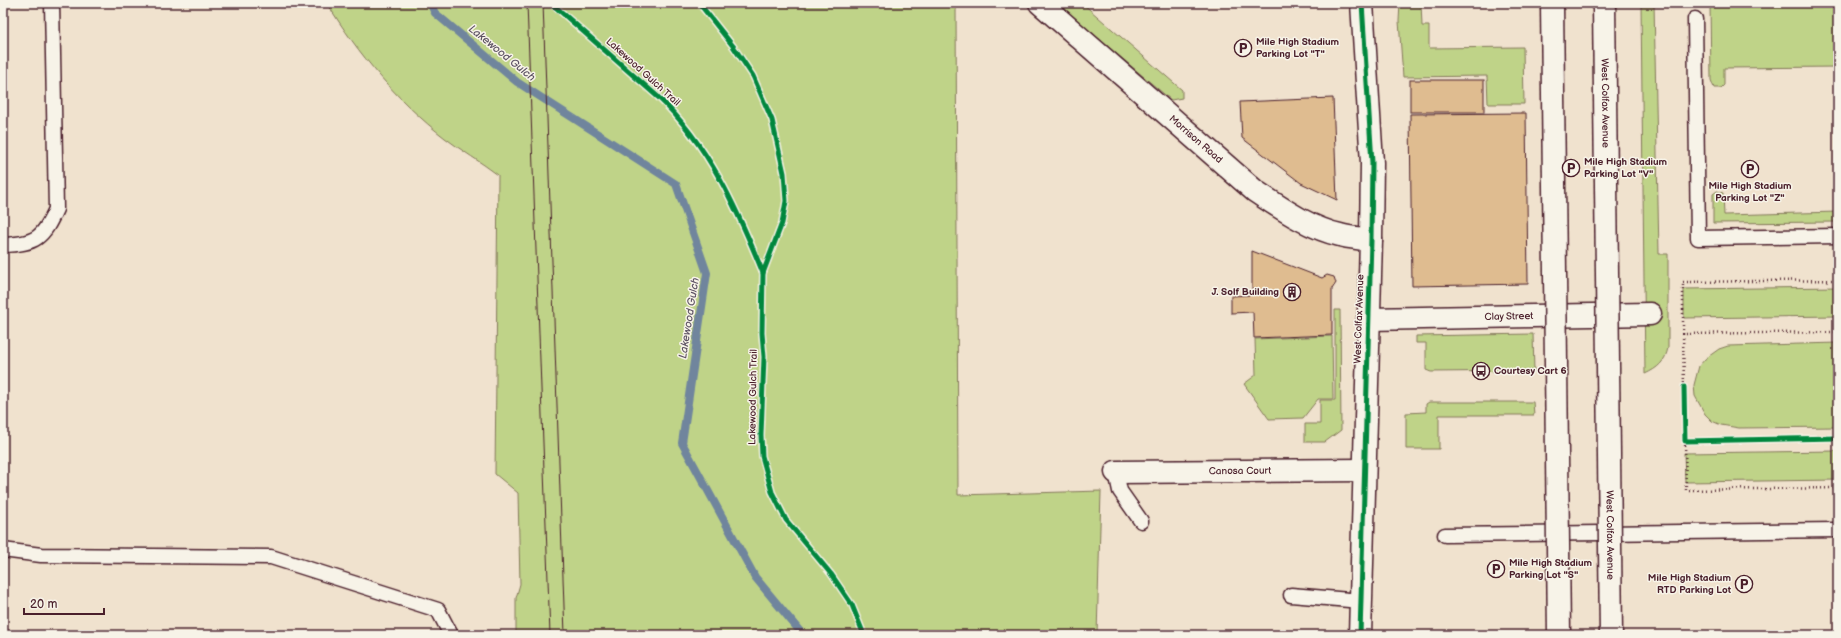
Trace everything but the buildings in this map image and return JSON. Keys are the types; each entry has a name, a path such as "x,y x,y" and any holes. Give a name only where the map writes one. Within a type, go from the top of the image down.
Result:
{"street":[{"name":"Morrison Road","path":"1040,3 1254,192 1289,213 1319,228 1340,235 1371,240"},
{"name":"West Colfax Avenue","path":"1360,635 1372,163 1362,3"},
{"path":"1552,3 1559,635"},
{"name":"West Colfax Avenue","path":"1604,3 1611,635"},
{"name":"Clay Street","path":"1368,320 1650,314"},
{"name":"Canosa Court","path":"1116,472 1364,470"}],"lane":[{"path":"3,245 23,244 36,238 47,228 56,209 52,3"},
{"path":"1695,19 1698,238 1838,236"},
{"path":"1116,472 1120,491 1141,521"},
{"path":"1445,535 1838,530"},
{"path":"3,550 41,555 271,557 438,610 451,635"},
{"path":"1291,595 1361,601"}],"path":[{"path":"1684,386 1683,282 1838,280"},
{"path":"1683,334 1838,332"},
{"path":"1685,440 1686,490 1838,488"}],"green space":[{"name":"Lakewood Gulch","path":"327,3 956,3 958,495 1101,491 1097,635 516,635 516,598 520,584 518,493 495,474 498,175 445,138 395,93 352,41"},
{"path":"1057,3 1082,3 1182,90 1182,98 1171,100"},
{"path":"1400,3 1421,3 1422,26 1429,26 1429,48 1523,47 1524,104 1488,104 1487,76 1403,77 1399,21"},
{"path":"1641,3 1654,3 1659,254 1668,254 1668,348 1663,361 1654,369 1645,374"},
{"path":"1710,3 1838,3 1838,67 1724,68 1724,85 1721,88 1714,88 1711,80"},
{"path":"1717,191 1723,193 1724,215 1838,212 1838,222 1713,223 1713,194"},
{"path":"1838,287 1838,316 1684,318 1684,289"},
{"path":"1335,310 1340,310 1341,430 1325,442 1305,442 1305,424 1320,424 1320,400 1335,400"},
{"path":"1533,334 1534,371 1431,372 1426,370 1426,343 1416,343 1416,336"},
{"path":"1332,336 1333,399 1318,399 1303,418 1269,419 1244,384 1256,375 1255,339"},
{"path":"1838,343 1838,427 1739,428 1721,425 1712,421 1705,414 1695,396 1694,385 1699,366 1705,359 1719,349 1728,346"},
{"path":"1429,402 1533,402 1534,415 1439,415 1439,449 1406,449 1406,413 1426,412 1426,404"},
{"path":"1838,451 1838,480 1685,482 1684,453"}],"waterway":[{"name":"Lakewood Gulch","path":"430,3 435,13 517,82 676,184 707,273 682,443 755,577 803,635"}],"tram line":[{"path":"527,3 550,635"},
{"path":"543,3 565,635"}],"cycle path":[{"name":"Lakewood Gulch Trail","path":"551,3 658,97 692,136 707,157 732,202 763,273"},
{"name":"Lakewood Gulch Trail","path":"699,3 733,46 753,76 772,120 784,173 786,201 782,223 763,273 762,333 764,357 761,435 762,456 772,492 786,520 831,574 852,605 864,635"},
{"path":"1360,635 1372,163 1362,3"},
{"path":"1684,387 1685,441 1838,438"}],"place":[{"name":"Mile High Stadium Parking Lot \"T\"","path":"1243,48"},
{"name":"Mile High Stadium Parking Lot \"V\"","path":"1571,168"},
{"name":"Mile High Stadium Parking Lot \"Z\"","path":"1750,169"},
{"name":"J. Solf Building","path":"1292,292"},
{"name":"Courtesy Cart 6","path":"1481,371"},
{"name":"Mile High Stadium Parking Lot \"S\"","path":"1496,569"},
{"name":"Mile High Stadium RTD Parking Lot","path":"1744,584"}]}
